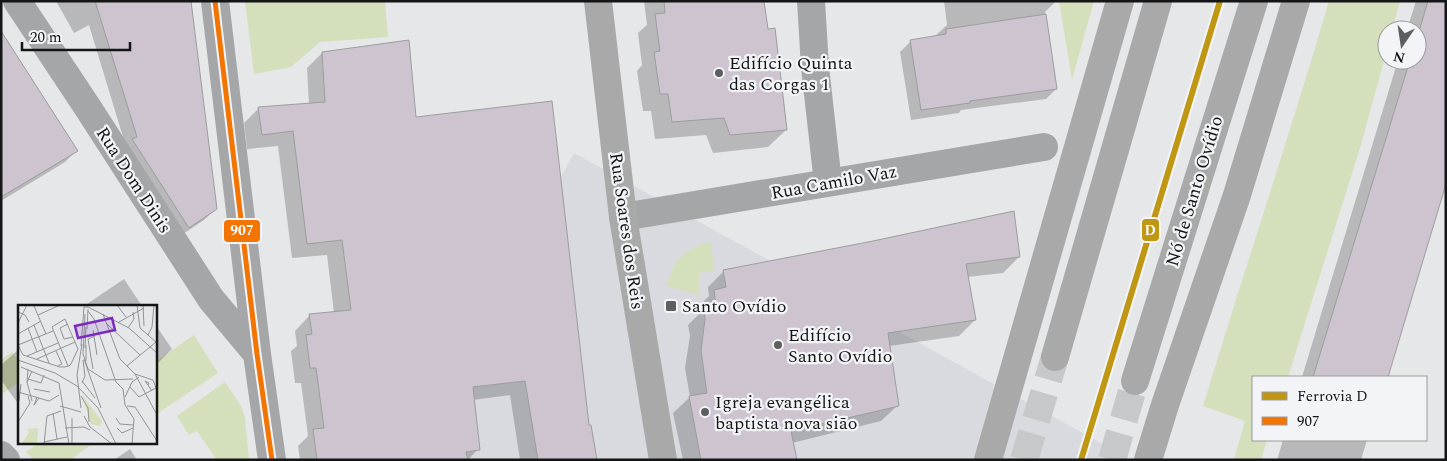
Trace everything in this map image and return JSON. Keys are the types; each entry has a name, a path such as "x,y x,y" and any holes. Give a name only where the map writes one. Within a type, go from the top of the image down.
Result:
{"main road":[{"name":"Rua Soares dos Reis","path":"598,1 623,217 663,460"},
{"path":"988,460 1120,1"},
{"path":"1055,357 1158,1"},
{"name":"Nó de Santo Ovídio","path":"1135,381 1254,1"},
{"path":"1148,460 1237,195 1296,1"},
{"path":"1,455 6,460"}],"street":[{"name":"Rua Dom Dinis","path":"16,1 88,108 211,299 257,354"},
{"path":"215,1 257,354 272,460"},
{"path":"811,1 815,67 828,183"},
{"name":"Rua Camilo Vaz","path":"623,217 1044,147"}],"shaded area":[{"name":"Santo Ovídio","path":"574,153 1132,460 405,460"}],"green space":[{"path":"245,1 385,1 388,37 320,42 291,67 254,74"},
{"path":"1059,1 1094,1 1072,79"},
{"path":"1329,1 1400,1 1395,20 1377,20 1377,70 1381,70 1360,148 1288,376 1252,376 1252,441 1267,441 1261,460 1234,460 1245,421 1203,406"},
{"path":"710,241 715,270 699,273 699,295 667,286 673,268 681,256 693,248"},
{"path":"194,335 218,373 156,414 156,361"},
{"path":"12,352 18,361 18,383 4,393 1,390 1,360"},
{"path":"225,382 241,406 245,418 249,460 217,460 197,431 189,435 177,416"},
{"path":"37,444 92,444 70,460 34,460 26,452"}],"building":[{"path":"95,1 191,1 217,209 189,228 132,139 137,137"},
{"name":"Edifício Quinta das Corgas 1","path":"664,1 764,1 768,29 775,28 787,130 730,135 724,118 672,122 668,94 660,94 654,52 660,51 655,14 665,13"},
{"path":"1428,1 1446,1 1446,184 1388,376 1313,376 1407,70 1427,70 1427,20 1422,20"},
{"path":"1046,14 1057,89 921,110 910,40 946,34 946,29"},
{"path":"1,31 78,151 1,197"},
{"path":"409,40 416,117 552,101 589,425 591,425 597,460 538,460 525,381 473,387 480,450 466,452 468,460 317,460 313,429 324,428 316,368 310,368 306,335 312,334 309,314 351,310 342,240 307,244 293,131 262,135 258,107 325,102 322,52"},
{"path":"1014,211 1020,257 966,264 976,320 888,333 899,406 791,431 797,460 701,460 689,396 707,393 701,351 705,319 704,308 716,306 714,290 726,287 723,270"}],"tunnel":[{"path":"1024,460 1055,357"},
{"path":"1112,460 1135,381"}],"rail line":[{"name":"D","path":"1081,460 1220,1"}],"transit line":[{"name":"907","path":"215,1 257,354 272,460"}],"place":[{"name":"Edifício Quinta das Corgas 1","path":"719,73"},
{"name":"Santo Ovídio","path":"671,306"},
{"name":"Edifício Santo Ovídio","path":"778,345"},
{"name":"Igreja evangélica baptista nova sião","path":"705,412"}]}
